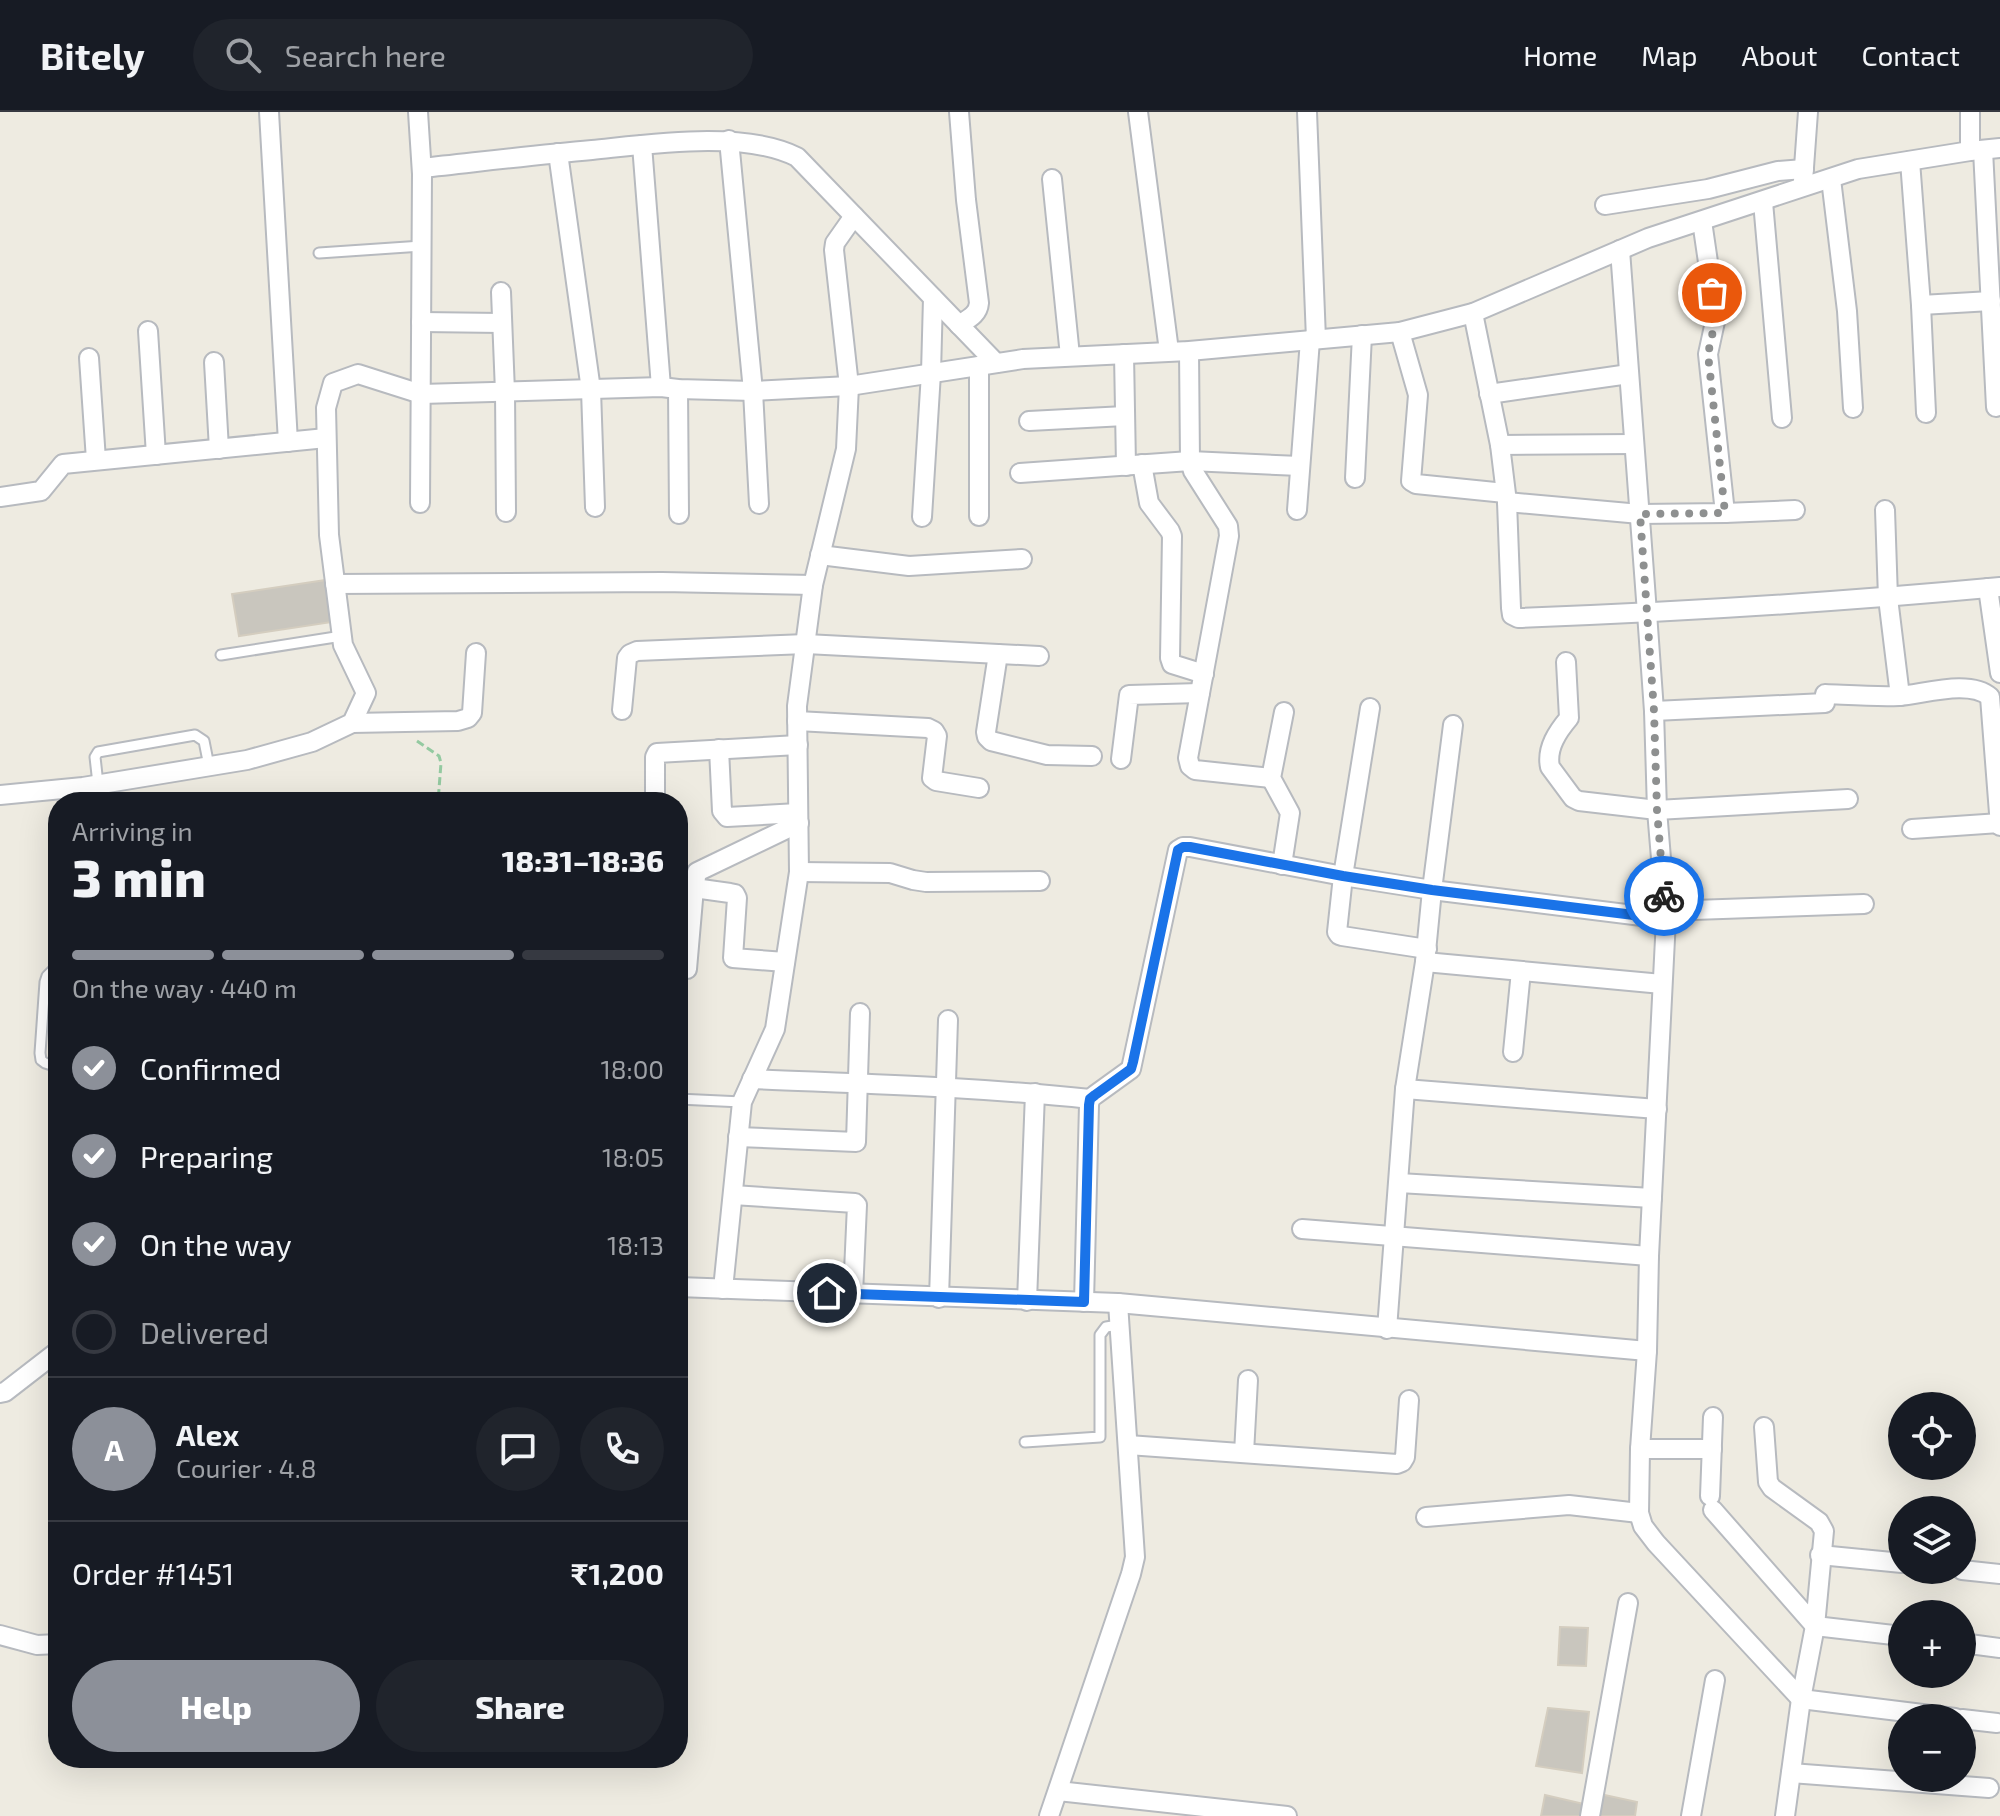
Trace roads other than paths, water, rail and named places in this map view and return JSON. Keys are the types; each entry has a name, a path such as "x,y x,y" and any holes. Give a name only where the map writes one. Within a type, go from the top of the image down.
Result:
{"street":[{"path":"269,112 288,442"},
{"path":"418,112 422,168 420,503"},
{"path":"959,112 979,309 959,325"},
{"path":"1138,112 1169,351"},
{"path":"1297,510 1313,340 1307,112"},
{"path":"1802,189 1808,112"},
{"path":"1970,112 1984,150 1996,407"},
{"path":"422,168 642,145 729,140 777,149 797,157 959,325 987,364 979,516"},
{"path":"729,140 753,391 759,504"},
{"path":"642,145 670,388 679,514"},
{"path":"352,723 366,693 343,645 329,535 326,408 333,383 358,374 421,394 670,388 753,391 849,386 1023,359 1189,351 1400,332 1473,313 1648,238 1858,169 1984,150"},
{"path":"558,153 591,390 595,507"},
{"path":"1910,161 1926,413"},
{"path":"1605,205 1708,189 1778,171 1804,169"},
{"path":"1052,179 1070,356"},
{"path":"1831,179 1847,311 1853,408"},
{"path":"1763,202 1782,418"},
{"path":"723,1289 742,1102 773,1037 799,872 797,706 813,585 844,459 849,386 834,250 835,243 854,216"},
{"path":"1702,221 1716,317 1708,354 1725,513"},
{"path":"1620,250 1666,915 1639,1513 1643,1526 1656,1543 1801,1699 1888,1710"},
{"path":"501,292 506,512"},
{"path":"922,517 933,298"},
{"path":"1921,305 1991,301"},
{"path":"1473,313 1500,445 1512,615 1518,618 1647,613 1888,598 1994,587 2000,673"},
{"path":"421,322 502,323"},
{"path":"148,331 156,455"},
{"path":"1400,332 1418,395 1411,481 1416,484 1640,514 1795,510"},
{"path":"1355,478 1362,335"},
{"path":"1189,351 1190,461 1193,471 1228,526 1229,536 1188,758 1195,770 1271,778"},
{"path":"1124,354 1125,416 1134,465 1149,503 1172,536 1170,658 1172,664 1178,667 1204,674"},
{"path":"89,358 96,460"},
{"path":"214,362 219,449"},
{"path":"1489,394 1629,374"},
{"path":"1029,421 1125,416"},
{"path":"0,497 41,491 63,464 326,438"},
{"path":"1500,445 1634,444"},
{"path":"1020,473 1190,461 1300,466"},
{"path":"1885,510 1888,598 1900,696"},
{"path":"820,555 909,566 1022,559"},
{"path":"335,584 662,582 813,585"},
{"path":"622,710 627,658 637,651 806,644 1039,656"},
{"path":"66,792 88,791 247,760 312,742 352,723 458,721 468,718 472,713 476,653"},
{"path":"998,654 987,737 991,741 1047,755 1092,756"},
{"path":"1566,662 1569,718 1558,730 1548,756 1550,767 1573,798 1579,801 1657,810 1848,799"},
{"path":"1654,711 1900,696 1949,688 1983,691 1990,697 2000,824 1912,829"},
{"path":"1121,759 1129,695 1200,693"},
{"path":"1370,708 1343,876 1339,935 1426,956 1521,971 1662,984"},
{"path":"1282,865 1290,813 1271,778 1284,712"},
{"path":"797,721 928,728 937,736 932,778 979,788"},
{"path":"1387,1329 1405,1089 1426,956 1453,725"},
{"path":"655,792 657,753 798,745"},
{"path":"719,749 724,815 798,818"},
{"path":"0,795 48,793"},
{"path":"688,957 697,872 798,818"},
{"path":"752,1079 1035,1093 1090,1099 1131,1069 1178,850 1183,847 1432,890 1666,915 1864,904"},
{"path":"799,872 890,873 919,882 1040,881"},
{"path":"694,888 735,894 733,958 785,962"},
{"path":"1513,1052 1521,971"},
{"path":"738,1137 856,1142 860,1013"},
{"path":"939,1298 948,1020"},
{"path":"1405,1089 1657,1109"},
{"path":"1027,1301 1035,1093"},
{"path":"1084,1302 1090,1099"},
{"path":"1399,1183 1652,1198"},
{"path":"733,1195 855,1203 853,1294"},
{"path":"1302,1229 1649,1256"},
{"path":"688,1287 1118,1303 1647,1351"},
{"path":"1049,1816 1135,1557 1118,1303"},
{"path":"0,1393 48,1359"},
{"path":"1244,1453 1248,1380"},
{"path":"1128,1445 1397,1464 1405,1457 1409,1400"},
{"path":"1713,1417 1712,1503 1815,1626 1888,1634"},
{"path":"1764,1427 1768,1482 1823,1527 1815,1626 1801,1699 1785,1816"},
{"path":"1640,1449 1712,1449"},
{"path":"1426,1517 1569,1505 1639,1513"},
{"path":"1820,1555 1888,1562"},
{"path":"1976,1571 2000,1574"},
{"path":"1590,1816 1628,1603"},
{"path":"0,1635 37,1645 48,1644"},
{"path":"1976,1645 2000,1648"},
{"path":"1691,1816 1715,1680"},
{"path":"1976,1721 1997,1723"},
{"path":"1791,1773 1989,1788"},
{"path":"1058,1791 1287,1816"}],"lane":[{"path":"319,253 422,246"},
{"path":"221,655 342,636"},
{"path":"88,791 98,752 195,735 204,741 209,766"},
{"path":"48,975 40,1053 41,1060 48,1064"},
{"path":"688,1099 742,1102"},
{"path":"1025,1442 1100,1437 1100,1335 1106,1327 1119,1325"}]}
